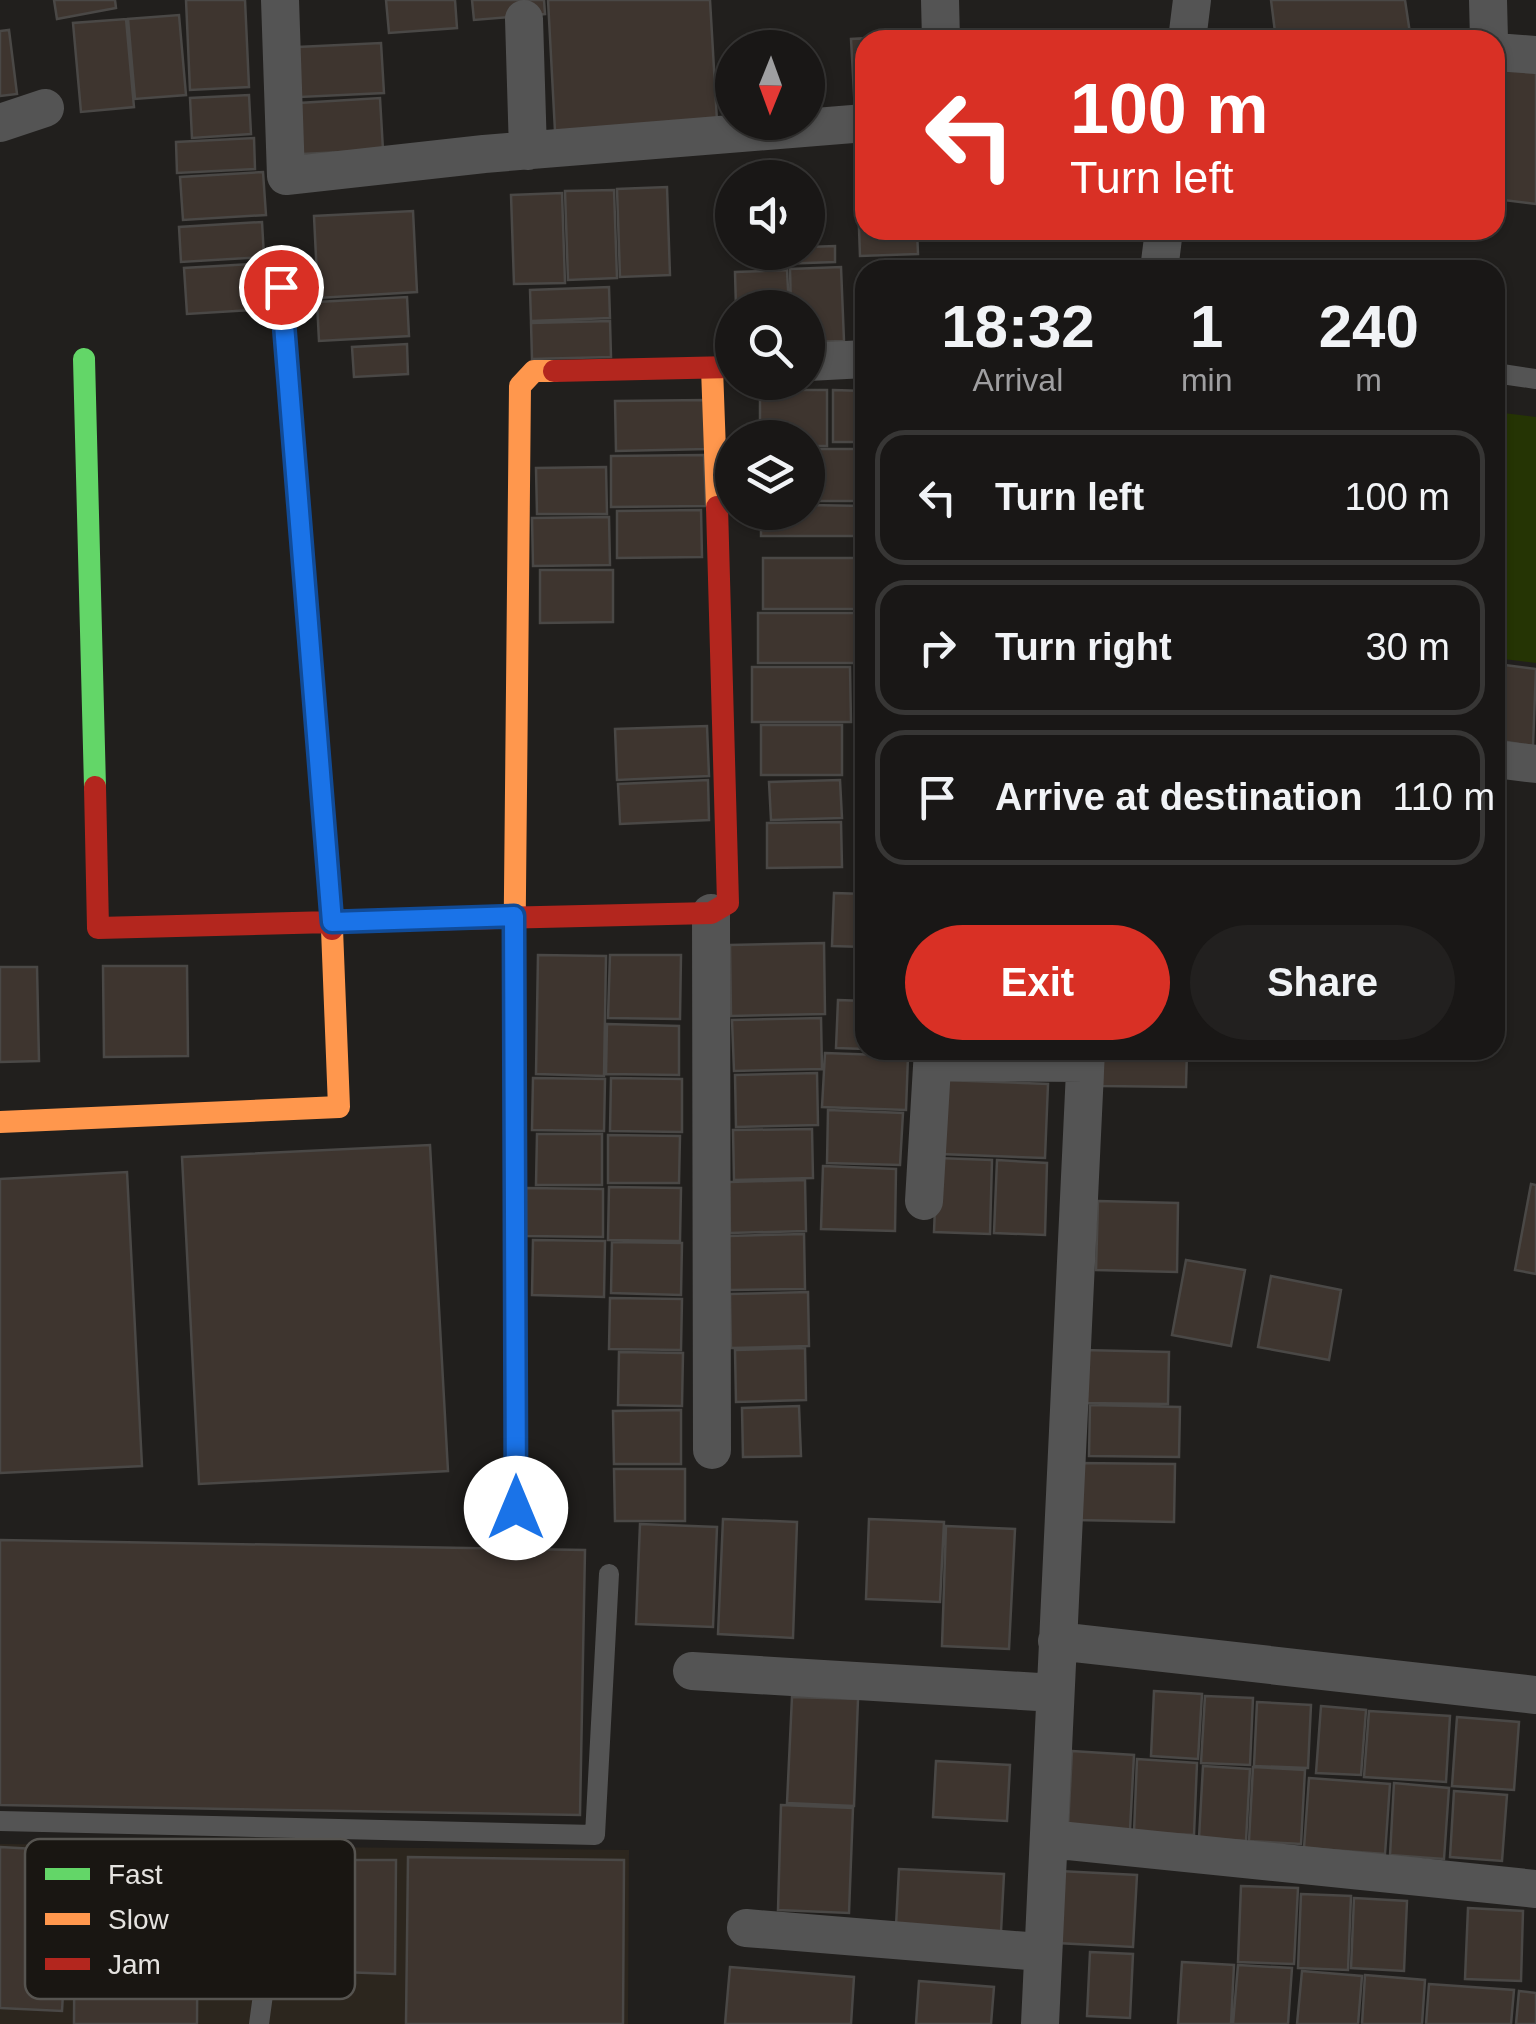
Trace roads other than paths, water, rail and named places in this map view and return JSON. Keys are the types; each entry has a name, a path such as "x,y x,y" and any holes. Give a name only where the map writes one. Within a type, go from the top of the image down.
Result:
{"street":[{"path":"280,0 286,176 528,151 855,125"},
{"path":"940,0 942,30"},
{"path":"1188,30 1192,0"},
{"path":"1488,0 1489,30"},
{"path":"524,20 528,151"},
{"path":"1505,53 1536,55"},
{"path":"0,123 45,108"},
{"path":"0,1122 339,1107 332,922 281,287"},
{"path":"84,359 98,928 712,913 728,903 732,894 723,400"},
{"path":"825,361 855,360"},
{"path":"516,1508 514,916 520,386 534,371 715,367"},
{"path":"1505,760 1536,764"},
{"path":"712,913 712,1450"},
{"path":"924,1201 933,1060"},
{"path":"1040,2024 1040,1952 1085,1060"},
{"path":"1057,1641 1536,1695"},
{"path":"692,1671 1055,1693"},
{"path":"1048,1838 1536,1889"},
{"path":"746,1928 1040,1952"}],"lane":[{"path":"1505,374 1536,378"},
{"path":"0,1821 595,1835 609,1574"},
{"path":"259,2024 262,1999"}]}
